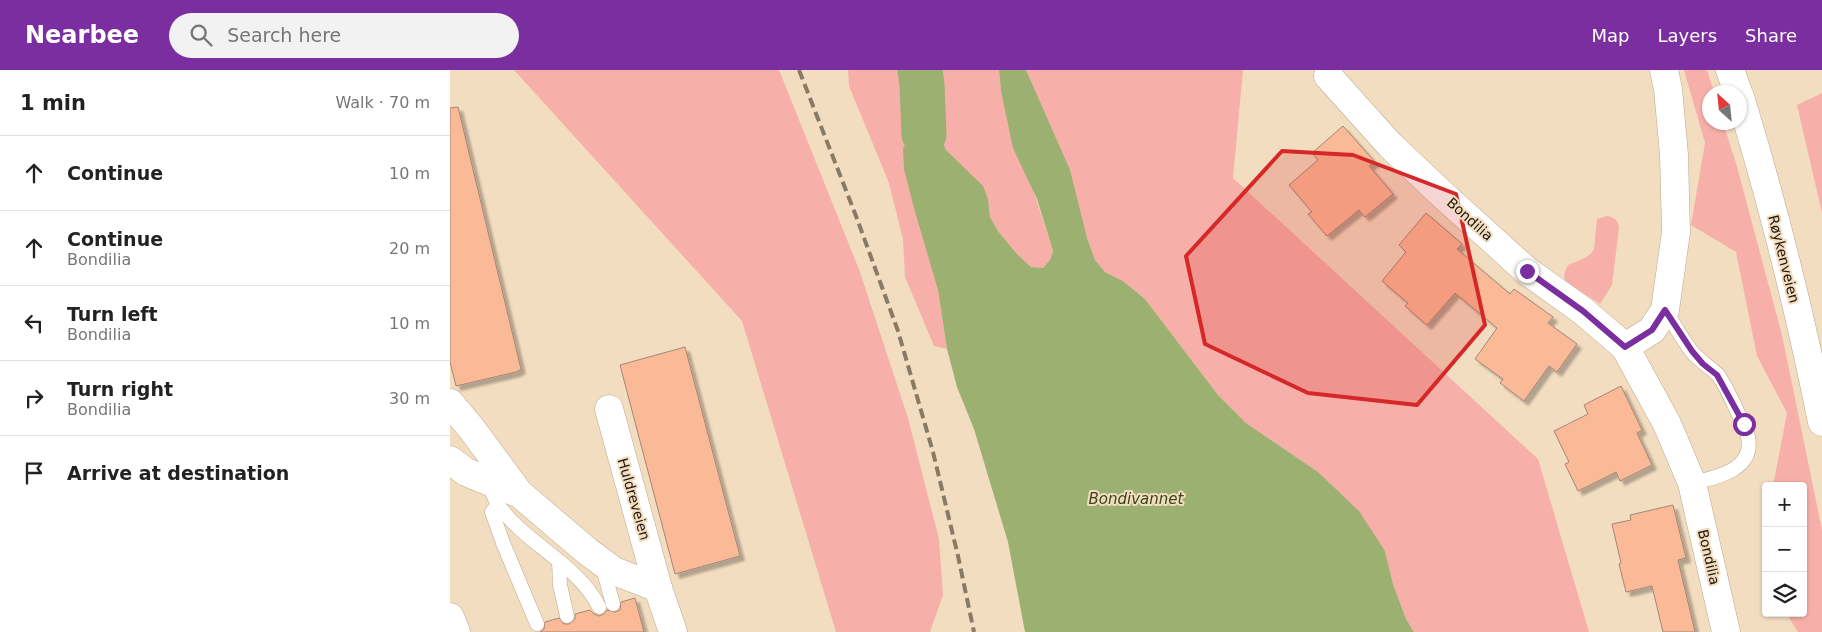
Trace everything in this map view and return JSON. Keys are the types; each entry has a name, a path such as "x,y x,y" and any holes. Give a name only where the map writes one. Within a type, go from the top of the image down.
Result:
{"street":[{"path":"1625,347 1652,330 1665,310 1676,232 1674,155 1668,89 1664,70"},
{"path":"1730,70 1735,85"},
{"name":"Bondilia","path":"1328,76 1390,145 1444,196 1527,271 1583,311 1625,347 1667,424 1692,482 1726,632"},
{"name":"Røykenveien","path":"1747,119 1783,248 1822,422"},
{"path":"450,403 472,428 502,493"},
{"name":"Huldreveien","path":"609,409 658,588 673,632"},
{"path":"450,460 466,472 502,493 614,571 658,588"},
{"path":"450,617 456,632"}],"lane":[{"path":"1665,310 1692,351 1703,364 1717,375 1744,424 1748,438 1749,446 1742,463 1735,469 1718,477 1692,482"},
{"path":"502,493 510,520 583,583 606,606 601,562"},
{"path":"502,493 492,512 502,543 537,624"},
{"path":"559,562 560,585 567,616"}],"highlighted area":[{"path":"1282,151 1353,155 1456,194 1485,325 1417,405 1308,393 1205,344 1186,256"}],"shaded area":[{"path":"514,70 779,70 860,272 908,418 939,539 943,595 930,632 836,632 742,321"},
{"path":"848,70 999,70 1001,91 1053,251 1050,260 1043,269 1031,267 1017,254 998,231 990,217 988,199 946,150 939,133 913,136 907,142 938,290 947,349 934,346 905,277 903,239 889,183 849,86"},
{"path":"1026,70 1243,70 1233,178 1538,459 1589,632 1414,632 1406,619 1393,584 1385,551 1318,472 1246,423 1218,395 1145,299 1123,281 1105,272 1095,260"},
{"path":"1684,70 1707,70 1712,85 1702,85 1702,130 1725,130 1736,163 1782,335 1822,530 1822,632 1798,632 1789,617 1807,617 1807,482 1774,482 1787,413 1757,356 1736,252 1691,225 1705,143"},
{"path":"1822,93 1822,213 1797,105"},
{"path":"1607,216 1616,219 1619,228 1612,285 1600,304 1565,281 1564,275 1568,265 1590,255 1594,249 1597,219"}],"water":[{"name":"Bondivannet","path":"999,70 1026,70 1070,170 1087,238 1095,260 1105,272 1123,281 1145,299 1218,395 1246,423 1318,472 1359,511 1385,551 1393,584 1406,619 1414,632 1025,632 1008,542 974,429 957,387 947,349 938,290 904,169 903,148 913,136 939,132 946,150 983,186 988,199 990,217 998,231 1017,254 1031,267 1043,268 1050,260 1053,251 1037,199 1013,148 1001,91"}],"building":[{"path":"458,107 521,369 516,372 456,386 450,362 450,108"},
{"path":"1343,126 1375,162 1369,166 1393,194 1365,217 1359,210 1327,236 1308,214 1312,212 1289,185 1318,160 1312,153"},
{"path":"1426,213 1462,244 1457,249 1510,294 1514,289 1553,317 1548,323 1577,344 1557,372 1549,366 1524,401 1500,383 1503,379 1475,359 1497,328 1455,293 1427,325 1405,306 1408,303 1382,281 1406,252 1399,245"},
{"path":"685,347 740,556 675,574 620,365"},
{"path":"1621,386 1642,430 1637,433 1652,465 1620,481 1616,472 1578,491 1565,464 1569,462 1554,431 1588,414 1584,405"},
{"path":"1673,505 1686,558 1678,560 1695,632 1663,632 1652,586 1626,592 1612,524 1631,520 1630,515"},
{"path":"635,598 644,632 540,632 544,629 545,622 559,618 564,624 569,624 575,619 575,614 590,610 599,616 607,610 615,612 620,610 621,602"}],"waterway":[{"path":"920,70 924,134"}],"railway":[{"path":"799,70 856,216 898,331 933,452 974,632"}],"route":[{"path":"1527,271 1583,311 1625,347 1652,330 1665,310 1692,351 1703,364 1717,375 1744,424"}]}
